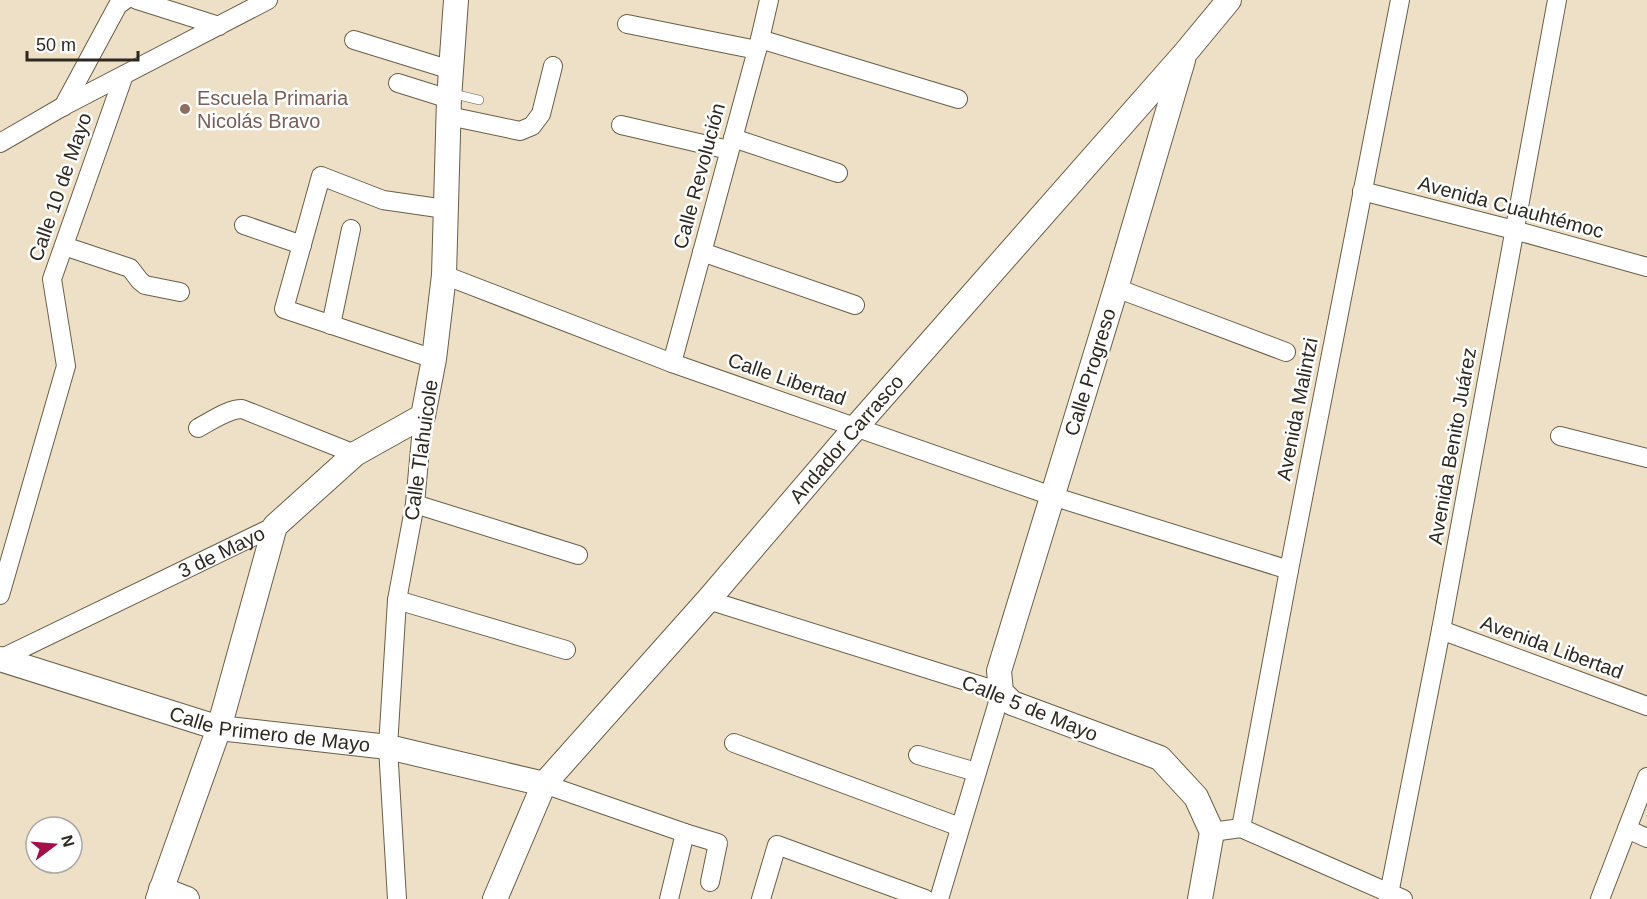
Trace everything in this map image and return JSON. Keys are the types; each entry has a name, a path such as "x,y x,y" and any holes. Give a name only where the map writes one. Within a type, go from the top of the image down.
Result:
{"street":[{"path":"62,107 118,5 125,0"},
{"path":"137,0 219,26"},
{"path":"0,143 62,107 268,0"},
{"name":"Calle Tlahuicole","path":"397,899 388,747 397,600 415,504 423,416 434,359 444,275 450,94 456,0"},
{"name":"Calle Revolución","path":"672,363 769,0"},
{"name":"Andador Carrasco","path":"495,899 544,784 708,600 1229,0"},
{"name":"Avenida Malintzi","path":"1241,828 1400,0"},
{"name":"Avenida Benito Juárez","path":"1394,897 1440,630 1557,0"},
{"path":"627,24 758,44 958,99"},
{"path":"354,40 520,131 532,126 541,114 553,66"},
{"name":"Calle Progreso","path":"1000,692 999,671 1186,52"},
{"name":"Calle 10 de Mayo","path":"0,595 66,366 52,279 124,75"},
{"path":"398,83 450,94"},
{"path":"621,125 731,144 838,173"},
{"path":"434,359 284,309 321,176 383,201 445,209"},
{"name":"Avenida Cuauhtémoc","path":"1362,191 1647,267"},
{"path":"244,225 302,245"},
{"path":"331,325 351,229"},
{"path":"64,246 130,267 145,285 180,292"},
{"path":"702,252 855,305"},
{"name":"Calle Libertad","path":"444,275 672,363 1052,495 1290,570"},
{"path":"1116,288 1286,352"},
{"path":"198,428 230,412 242,409 355,454"},
{"name":"3 de Mayo","path":"0,659 275,526 355,454 423,416"},
{"path":"1560,436 1647,458"},
{"path":"415,504 578,555"},
{"path":"187,899 160,894 219,728 275,526"},
{"path":"397,600 566,650"},
{"name":"Calle 5 de Mayo","path":"708,600 1000,692 1012,704 1160,758 1196,797 1212,832"},
{"name":"Avenida Libertad","path":"1440,630 1647,706"},
{"name":"Calle Primero de Mayo","path":"0,659 219,728 388,747 544,784"},
{"path":"939,899 1000,692"},
{"path":"734,743 960,827"},
{"path":"918,755 976,772"},
{"path":"1600,899 1647,777"},
{"path":"544,784 718,843 710,882"},
{"path":"1200,899 1212,832 1241,828 1394,897"},
{"path":"1627,829 1647,838"},
{"path":"669,899 685,833"},
{"path":"761,899 777,844 925,899"}],"lane":[{"path":"450,94 479,100"}],"place":[{"name":"Escuela Primaria Nicolás Bravo","path":"185,109"}]}
